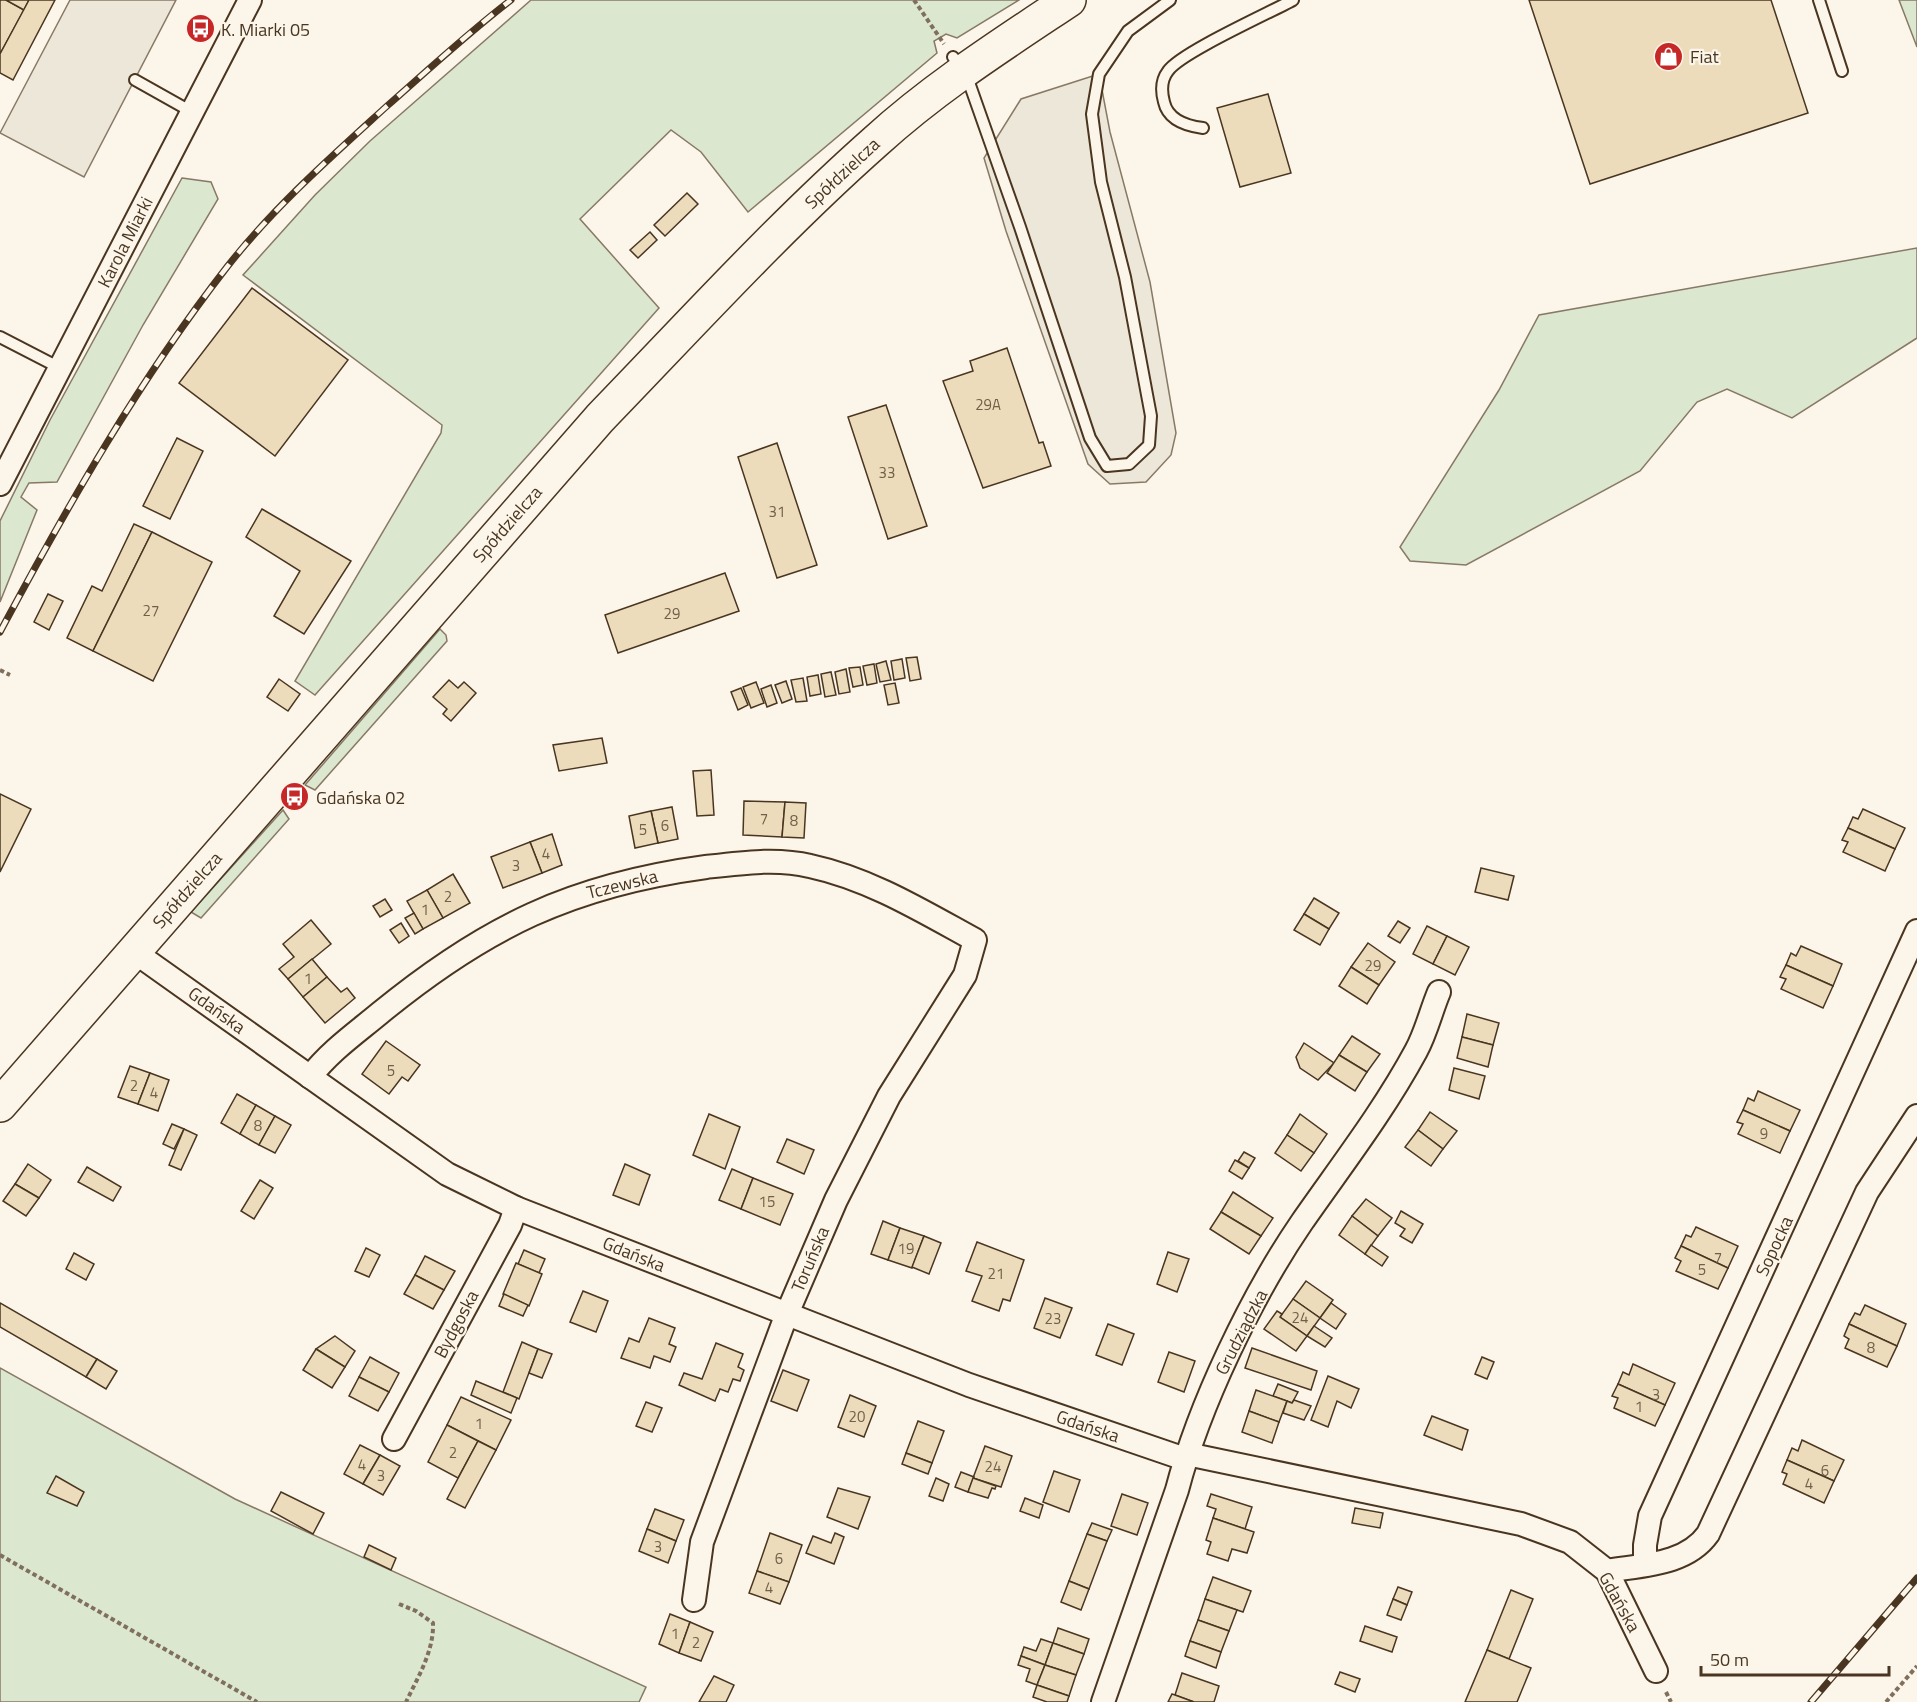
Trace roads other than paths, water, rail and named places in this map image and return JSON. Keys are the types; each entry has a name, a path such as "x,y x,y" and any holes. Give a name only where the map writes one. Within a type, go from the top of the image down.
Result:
{"main road":[{"name":"Spółdzielcza","path":"0,1105 600,418 811,201 959,64 1069,0"}],"street":[{"name":"Karola Miarki","path":"0,484 250,0"},
{"name":"Tczewska","path":"310,1077 324,1059 425,976 507,925 561,901 614,883 735,863 772,862 810,865 882,889 975,940"},
{"name":"Sopocka","path":"1646,1564 1645,1545 1650,1516 1917,931"},
{"name":"Toruńska","path":"694,1600 702,1542 786,1316 836,1200 889,1096 965,975 975,940"},
{"name":"Gdańska","path":"133,951 447,1174 516,1208 786,1316 969,1385 1186,1457 1521,1524 1570,1542 1607,1571 1656,1671"},
{"name":"Grudziądzka","path":"1103,1702 1178,1490 1186,1457 1210,1394 1242,1327 1301,1224 1337,1174 1412,1059 1439,992"},
{"path":"1607,1571 1670,1560 1692,1551 1708,1534 1867,1192 1917,1116"},
{"name":"Bydgoska","path":"394,1439 510,1225 516,1208"}],"lane":[{"path":"959,64 1020,227 1090,438 1107,466 1129,464 1149,445 1151,416 1125,277 1101,182 1092,114 1099,74 1128,31 1170,0"},
{"path":"1203,129 1188,126 1174,119 1165,106 1161,89 1168,71 1184,57 1293,0"},
{"path":"1819,0 1842,71"},
{"path":"135,80 192,112"},
{"path":"0,338 60,368"}],"railway":[{"path":"0,632 106,444 164,354 227,267 264,224 324,164 448,52 511,0"},
{"path":"1811,1702 1917,1578"}],"place":[{"name":"K. Miarki 05","path":"200,29"},
{"name":"Fiat","path":"1669,56"},
{"name":"Gdańska 02","path":"295,797"}]}
